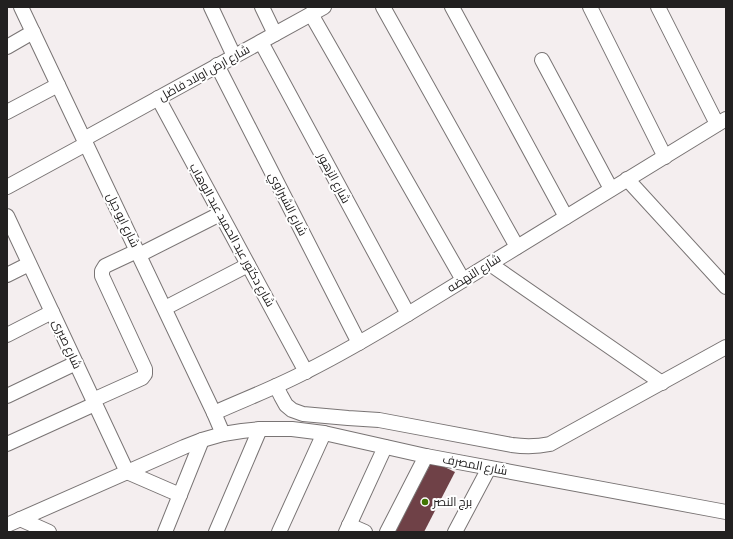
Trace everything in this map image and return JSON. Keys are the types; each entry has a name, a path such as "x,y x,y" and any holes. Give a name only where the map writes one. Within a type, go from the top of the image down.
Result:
{"street":[{"name":"شارع ابو جبل","path":"21,7 223,434"},
{"path":"211,7 234,56"},
{"path":"262,7 275,34"},
{"path":"383,7 517,247"},
{"path":"452,7 566,217"},
{"path":"590,7 665,157"},
{"path":"658,7 722,122"},
{"path":"316,10 462,280"},
{"name":"شارع ارض اولاد فاضل","path":"7,187 158,98 316,10"},
{"path":"7,47 33,32"},
{"name":"شارع الزهور","path":"261,42 408,314"},
{"path":"542,60 611,189"},
{"name":"شارع الشبراوي","path":"217,66 359,343"},
{"path":"7,112 58,85"},
{"name":"شارع دكتور عبد الحميد عبد الوهاب","path":"158,98 306,372"},
{"name":"شارع النهضه","path":"214,413 306,372 359,343 722,122"},
{"path":"627,179 726,287"},
{"path":"7,444 142,378 145,374 145,369 102,276 102,271 105,266 138,253 220,214"},
{"name":"شارع صبرى","path":"8,222 76,362 127,472"},
{"path":"7,275 29,264"},
{"path":"490,264 662,383"},
{"path":"164,308 248,265"},
{"path":"7,334 52,312"},
{"path":"276,386 286,405 292,410 303,414 380,420 527,447 538,447 550,444 726,347"},
{"path":"7,396 76,362"},
{"path":"216,532 260,429"},
{"name":"شارع المصرف","path":"7,525 202,440 223,434 260,429 292,429 324,433 426,456 726,512"},
{"path":"279,532 324,433"},
{"path":"164,532 202,440"},
{"path":"365,532 347,528 385,447"},
{"path":"387,532 426,456"},
{"path":"455,532 489,468"},
{"path":"127,472 180,495"},
{"path":"20,519 49,532"}],"building":[{"name":"برج النصر","path":"432,461 455,472 424,532 395,532"}],"place":[{"name":"برج النصر","path":"425,502"}]}
